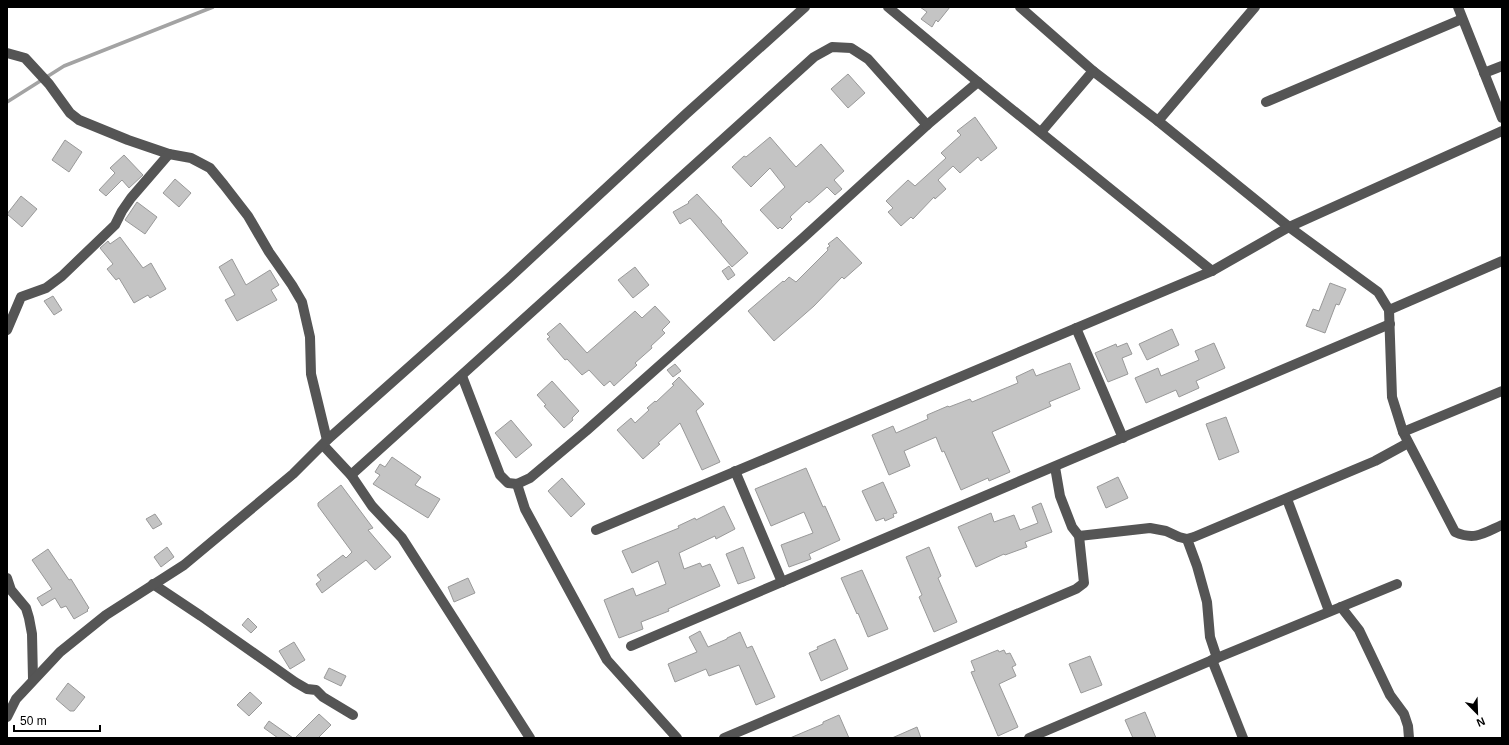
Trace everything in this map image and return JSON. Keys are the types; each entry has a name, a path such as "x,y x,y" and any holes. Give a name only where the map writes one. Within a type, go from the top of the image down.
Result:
{"street":[{"path":"7,717 16,699 60,652 100,619 184,564 201,551 292,474 325,442 507,280 686,114 805,7"},
{"path":"888,7 978,82 1212,271"},
{"path":"1020,7 1093,71 1158,121 1289,227 1378,292 1389,310 1392,397 1403,432 1455,532 1465,537 1475,536 1502,525"},
{"path":"1158,121 1255,7"},
{"path":"1458,7 1502,118"},
{"path":"1266,102 1462,18"},
{"path":"351,475 814,57 832,47 851,48 868,59 927,125"},
{"path":"7,53 25,58 49,84 70,113 79,120 128,140 169,154 192,158 210,168 248,216 269,252 302,302 310,337 311,374 325,442 351,475 372,506 402,538 530,738"},
{"path":"1484,73 1502,66"},
{"path":"1041,132 1093,71"},
{"path":"462,376 500,475 508,483 517,484 530,478 586,431 803,238 927,125 978,82"},
{"path":"596,530 1212,271 1289,227 1502,131"},
{"path":"7,330 21,297 46,288 62,276 115,225 131,198 169,154"},
{"path":"1389,310 1502,261"},
{"path":"631,646 1390,324"},
{"path":"1076,328 1122,438"},
{"path":"1403,432 1502,391"},
{"path":"1079,536 1150,528 1166,531 1187,539 1382,458 1408,443"},
{"path":"724,738 1076,589 1084,583 1079,536 1072,527 1060,496 1055,467"},
{"path":"735,472 782,582"},
{"path":"517,484 525,509 607,660 677,738"},
{"path":"1286,499 1329,611"},
{"path":"1187,539 1207,602 1210,637 1215,659 1243,738"},
{"path":"7,578 11,590 26,608 29,618 32,634 34,679"},
{"path":"152,584 295,682 307,689 316,690 323,697 353,715"},
{"path":"1029,738 1329,611 1397,584"},
{"path":"1341,607 1359,630 1390,695 1404,714 1408,726 1409,738"}],"building":[{"path":"920,7 950,7 938,22 936,20 932,27 921,19 927,12"},
{"path":"848,74 865,93 848,108 831,89"},
{"path":"975,117 997,148 981,161 978,157 960,173 953,166 938,180 946,189 935,199 934,197 913,219 911,217 901,226 888,212 893,208 886,201 908,180 915,186 946,158 941,153 961,135 957,131"},
{"path":"770,137 796,167 821,144 844,171 834,180 842,189 835,195 827,187 809,203 807,201 790,217 792,219 782,229 780,227 778,229 760,210 785,187 770,168 751,187 732,167"},
{"path":"65,140 82,152 69,172 52,160"},
{"path":"124,155 143,175 129,188 122,180 106,196 99,190 115,173 110,168"},
{"path":"175,179 191,193 179,207 163,193"},
{"path":"697,194 722,221 721,222 748,253 732,267 690,218 680,224 673,212 689,203 688,202"},
{"path":"21,196 37,209 22,227 7,214"},
{"path":"137,202 157,217 145,234 125,220"},
{"path":"120,237 143,268 151,263 166,289 150,298 148,295 134,303 119,278 116,280 107,269 113,264 100,248 108,241 110,244"},
{"path":"837,237 862,263 844,279 842,277 814,306 774,341 748,311 789,277 796,282 828,250 827,248 830,246 828,244"},
{"path":"232,259 246,285 270,270 279,285 271,290 277,300 237,321 225,300 235,295 219,267"},
{"path":"729,266 735,275 728,280 722,271"},
{"path":"635,267 649,285 633,298 618,280"},
{"path":"1330,283 1346,289 1339,305 1336,304 1325,333 1306,326 1313,309 1319,311"},
{"path":"53,296 62,310 54,315 44,301"},
{"path":"655,306 670,322 662,330 665,333 651,346 652,348 635,363 637,365 614,386 610,381 604,386 589,370 582,375 567,359 565,360 547,339 550,337 547,334 560,323 587,353 635,311 642,318"},
{"path":"1172,329 1179,345 1147,360 1139,344"},
{"path":"1127,343 1132,354 1122,358 1128,374 1108,382 1095,353 1116,344 1117,347"},
{"path":"1214,343 1225,368 1196,381 1199,388 1179,397 1176,390 1146,403 1135,378 1158,368 1161,376 1199,360 1195,351"},
{"path":"1070,363 1080,389 1049,402 1051,406 992,432 1010,472 989,481 988,478 961,490 944,451 942,452 936,437 904,451 910,466 889,475 872,435 893,426 896,433 928,419 927,415 948,406 949,407 970,399 972,402 1018,383 1016,377 1033,369 1036,376"},
{"path":"675,364 681,371 673,377 667,370"},
{"path":"679,377 704,404 696,411 720,462 702,470 680,423 643,459 617,430 631,418 635,423 649,410 647,408 655,401 656,402 674,385 672,384"},
{"path":"552,381 579,411 572,418 573,420 564,428 544,406 546,405 537,395"},
{"path":"1226,417 1239,452 1219,460 1206,424"},
{"path":"511,420 532,445 516,458 495,433"},
{"path":"392,457 421,477 415,485 440,499 428,518 373,484 380,475 375,472 380,464 385,467"},
{"path":"806,468 823,507 825,506 840,540 809,554 811,559 789,567 781,545 813,533 804,512 771,526 755,489"},
{"path":"1118,477 1128,498 1106,508 1097,487"},
{"path":"562,478 585,504 571,517 548,491"},
{"path":"883,482 897,513 893,514 894,517 885,521 884,518 876,521 862,491"},
{"path":"341,485 373,528 368,530 391,557 375,570 366,560 322,593 316,584 321,580 317,575 343,555 346,558 352,552 318,506 318,503"},
{"path":"1041,503 1052,532 1025,542 1027,547 1005,555 1004,554 976,567 958,527 991,513 994,522 1014,515 1020,530 1038,523 1032,507"},
{"path":"724,506 735,529 716,539 715,536 679,553 684,569 700,563 702,567 710,564 720,586 668,609 669,611 641,622 643,629 619,638 604,600 633,588 636,596 666,584 658,561 632,573 622,551 679,528 678,526 695,518 696,520"},
{"path":"155,514 162,524 153,529 146,519"},
{"path":"167,547 174,557 161,567 154,557"},
{"path":"743,547 755,578 738,584 726,554"},
{"path":"929,547 941,576 938,578 957,622 934,632 919,597 922,595 906,557"},
{"path":"48,549 69,580 71,579 89,608 87,610 88,611 74,619 66,606 61,608 55,598 42,606 37,598 52,589 32,560"},
{"path":"862,570 888,629 868,637 841,578"},
{"path":"468,578 475,593 454,602 448,587"},
{"path":"248,618 257,627 251,633 242,625"},
{"path":"700,631 708,647 740,632 747,648 752,646 775,697 756,705 739,665 709,676 706,669 675,682 668,664 697,652 689,637"},
{"path":"835,639 848,669 821,681 809,653 818,649 817,647"},
{"path":"294,642 305,660 290,669 279,651"},
{"path":"998,650 999,652 1004,650 1006,654 1010,653 1016,665 1012,667 1016,676 999,684 1018,727 998,736 971,672 975,671 971,661"},
{"path":"1090,656 1102,685 1081,693 1069,664"},
{"path":"329,668 346,676 341,686 324,678"},
{"path":"68,683 85,697 74,711 70,711 56,699"},
{"path":"250,692 262,703 249,716 237,705"},
{"path":"1145,712 1156,738 1133,738 1125,720"},
{"path":"319,714 331,725 318,738 295,738"},
{"path":"839,715 849,738 790,738 823,724 823,722"},
{"path":"269,721 293,738 278,738 264,728"},
{"path":"917,727 921,738 892,738"}],"waterway":[{"path":"7,102 64,66 213,7"}]}
